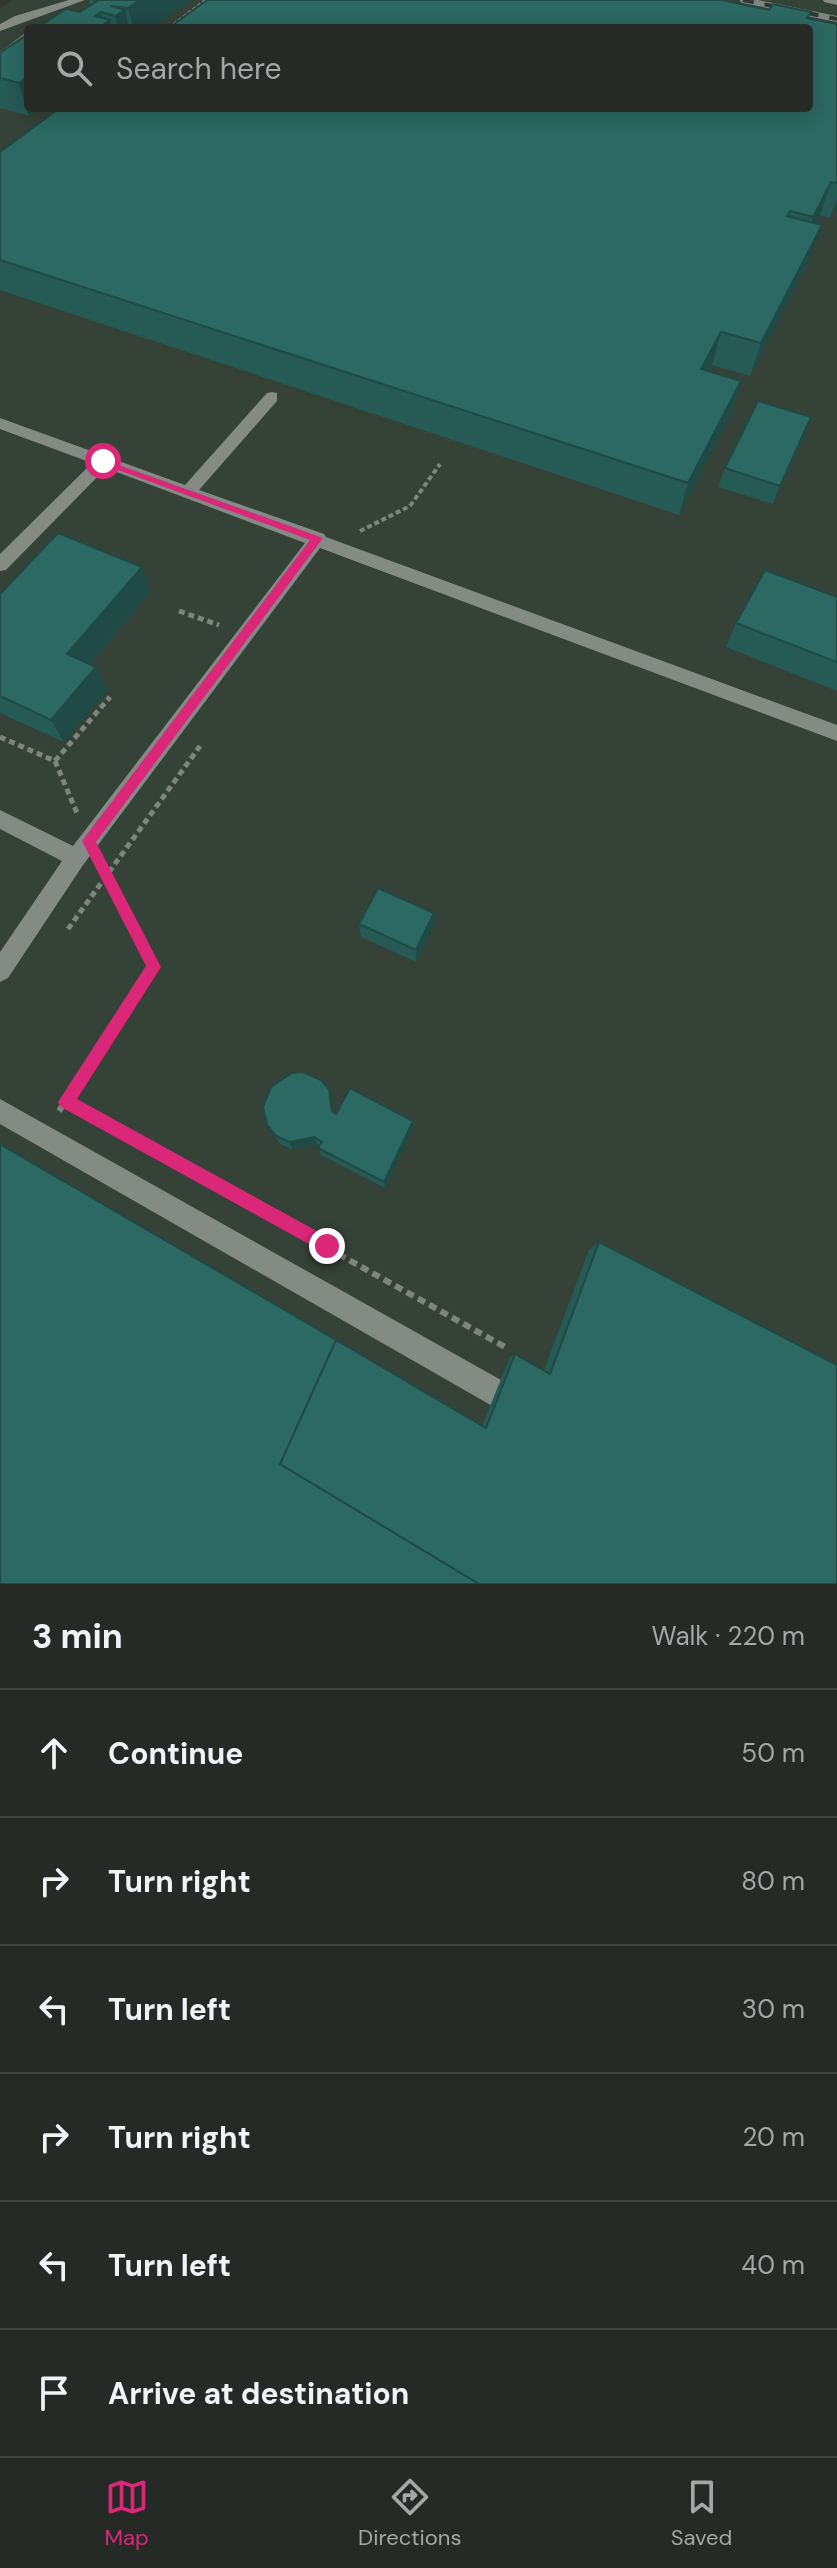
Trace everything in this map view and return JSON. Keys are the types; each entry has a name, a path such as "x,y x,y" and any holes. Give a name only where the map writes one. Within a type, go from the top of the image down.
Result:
{"lane":[{"path":"0,28 19,18 81,0"},
{"path":"43,24 81,0"},
{"path":"828,0 837,2"},
{"path":"0,58 24,37"},
{"path":"188,492 272,397"},
{"path":"0,423 318,538 837,733"},
{"path":"0,565 103,461"},
{"path":"0,971 82,850 318,538"},
{"path":"0,819 82,850"},
{"path":"0,1111 542,1419"}],"path":[{"path":"174,24 206,0"},
{"path":"339,546 346,538 410,506 440,464"},
{"path":"55,761 110,697"},
{"path":"65,932 208,735"},
{"path":"0,737 55,761 82,850 107,874 154,967 42,1134"},
{"path":"66,1102 505,1347"}],"shaded area":[{"path":"13,0 837,0 837,1584 0,1584 0,8"}],"building":[{"path":"93,0 140,0 128,8 110,6 125,10 115,16 101,12 95,16 110,20 104,24 43,24 66,9 80,12 97,1"},
{"path":"207,0 721,0 769,10 773,4 811,12 807,18 837,24 837,183 831,182 813,217 790,211 787,216 822,225 761,343 721,332 701,369 741,381 688,483 0,260 0,152 55,112 813,112 813,24 174,24"},
{"path":"24,37 24,80 19,83 0,78 0,53"},
{"path":"758,401 811,417 780,486 725,468"},
{"path":"58,533 142,567 67,654 96,667 51,720 0,696 0,594"},
{"path":"765,570 837,597 837,662 736,623"},
{"path":"378,888 434,913 416,950 359,924"},
{"path":"303,1072 321,1080 329,1089 332,1111 336,1114 350,1088 413,1121 384,1182 318,1148 322,1142 314,1137 289,1142 276,1136 267,1125 263,1107 271,1087 292,1073"},
{"path":"0,1144 336,1340 280,1464 479,1584 0,1584"},
{"path":"599,1242 837,1365 837,1584 479,1584 280,1464 336,1340 486,1428 515,1354 550,1374"}],"railway":[{"path":"743,0 837,19"}],"route":[{"path":"103,461 318,538 89,841 154,967 66,1102 327,1246"}]}
